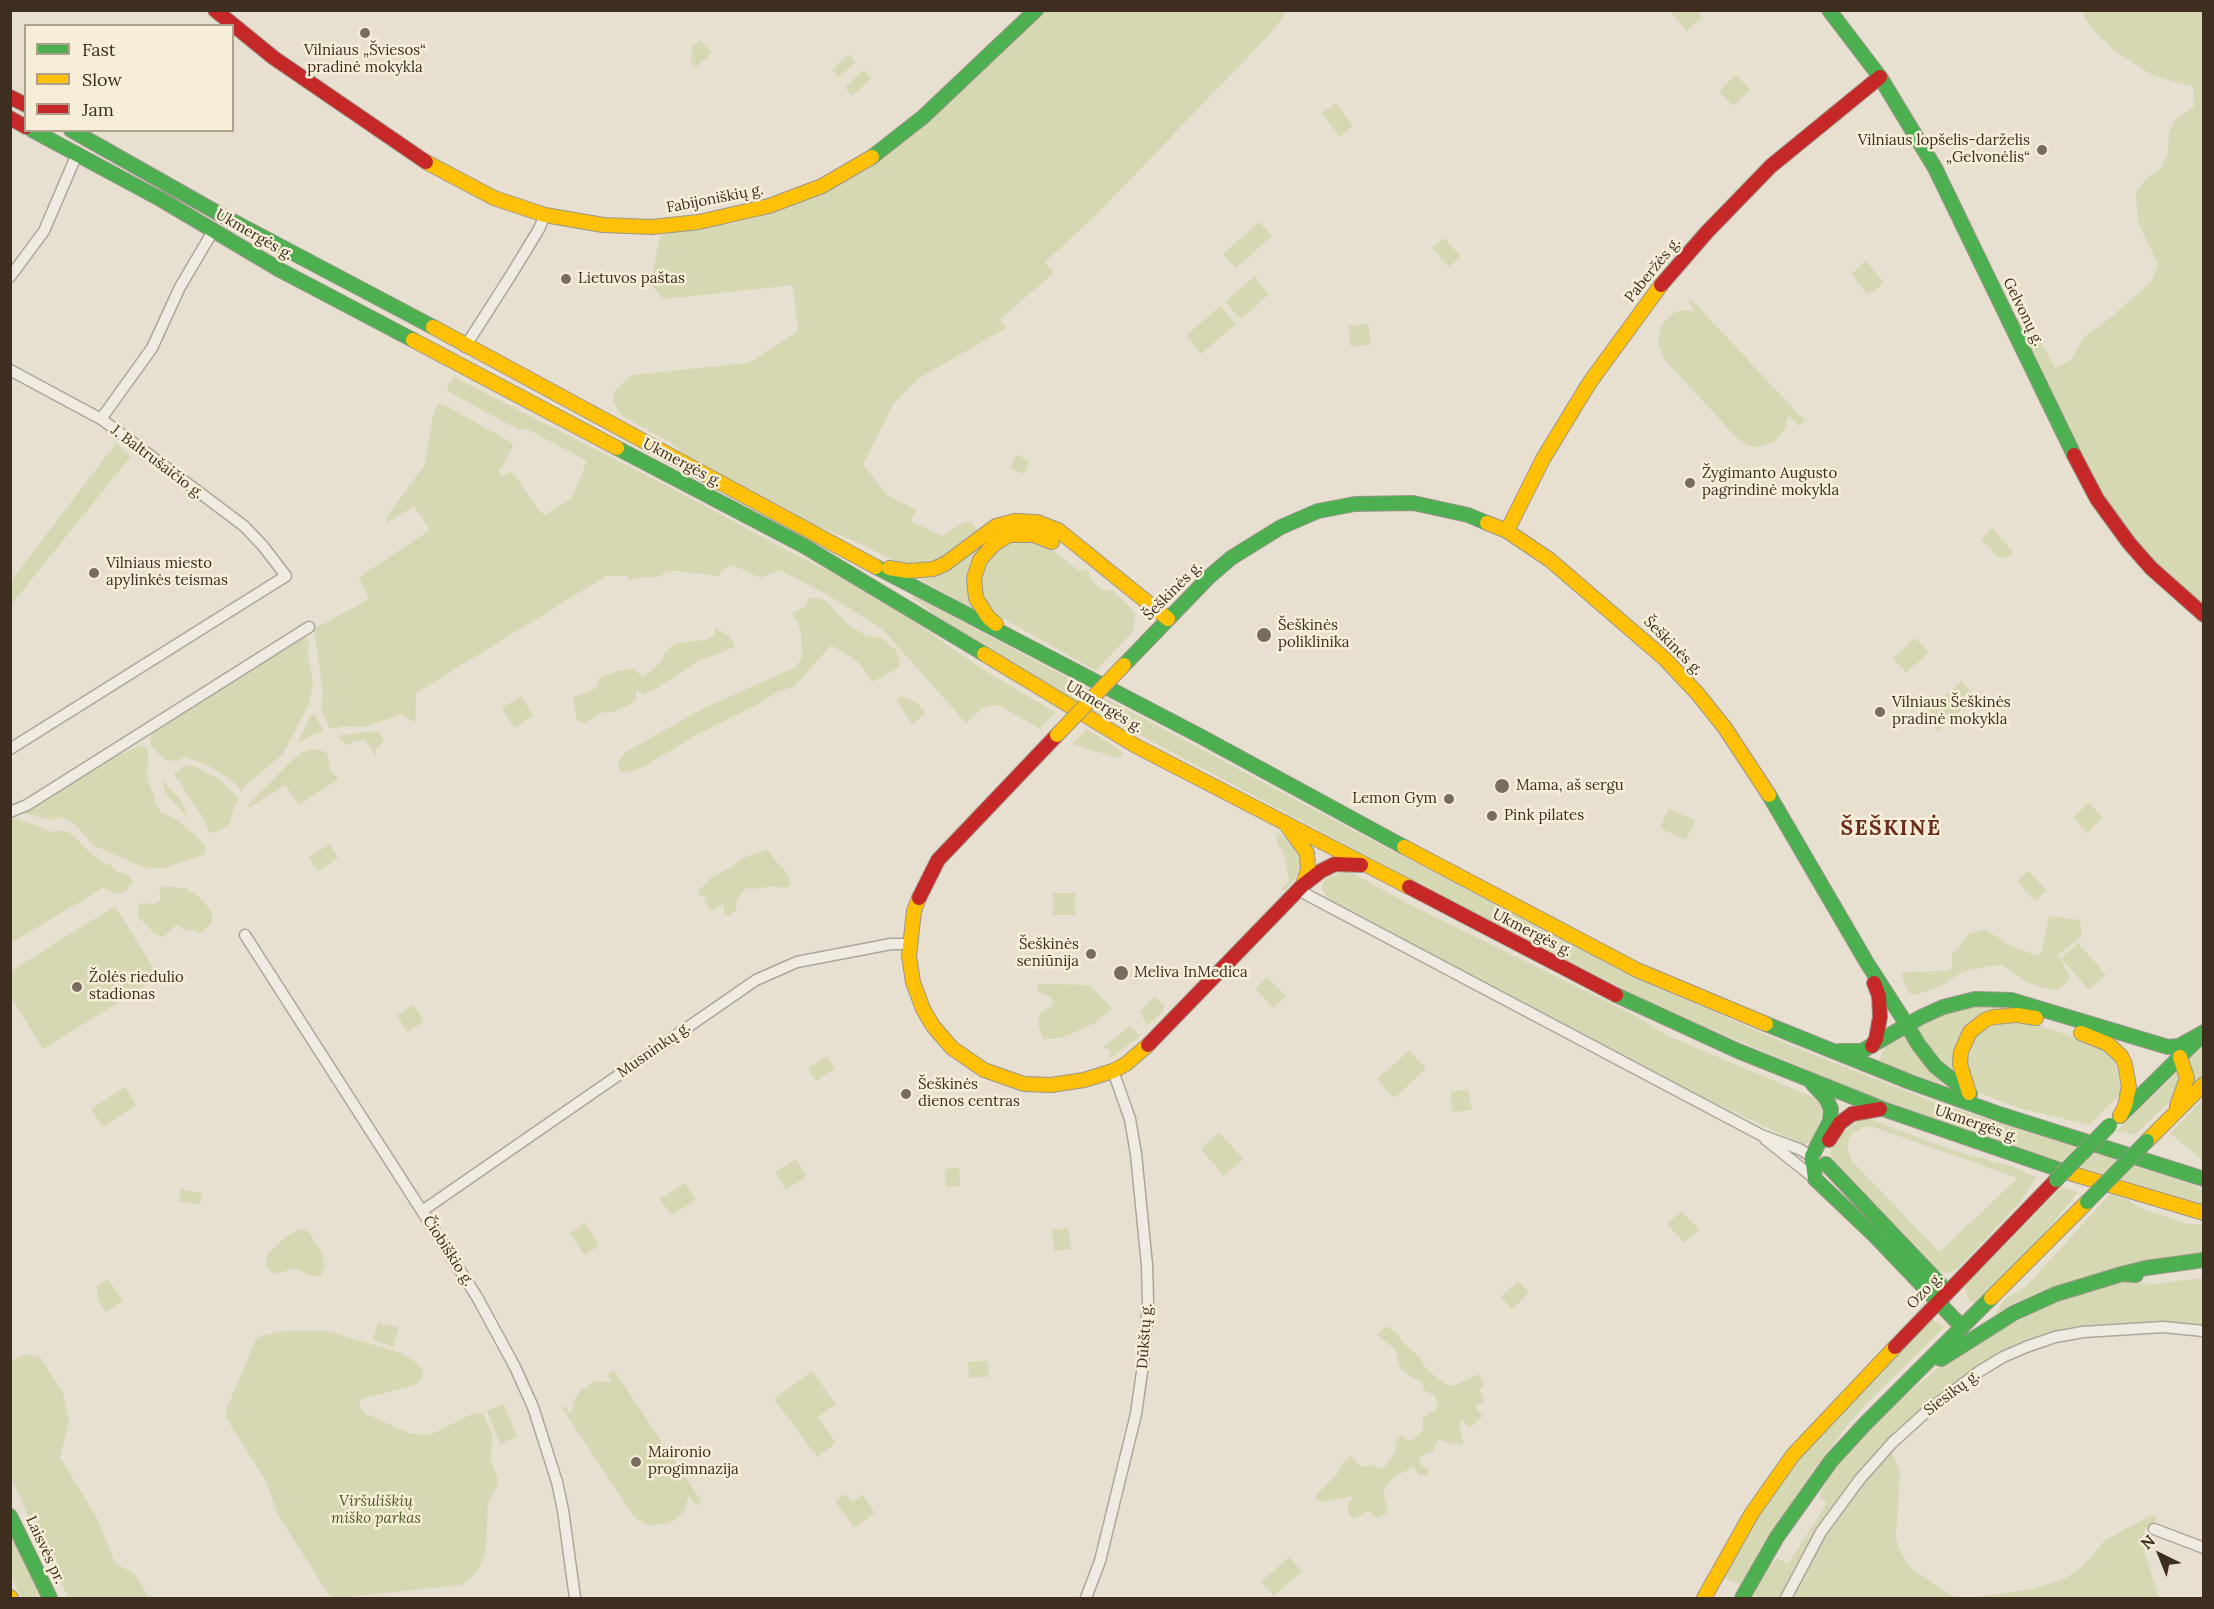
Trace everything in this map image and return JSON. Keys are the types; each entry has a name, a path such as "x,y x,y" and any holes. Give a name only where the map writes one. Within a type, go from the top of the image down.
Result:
{"main road":[{"name":"Fabijoniškių g.","path":"215,10 232,24"},
{"name":"Fabijoniškių g.","path":"234,25 274,58 427,163 494,198 545,214 603,225 652,227 699,222 748,212 822,186 871,158 924,117 1036,10"},
{"name":"Gelvonų g.","path":"1829,10 1880,77 1940,178 2097,499 2129,543 2151,568 2175,592 2204,615"},
{"name":"Paberžės g.","path":"1507,531 1543,459 1590,382 1666,278 1771,166 1880,77"},
{"path":"10,97 24,104"},
{"path":"10,118 24,126"},
{"name":"Ukmergės g.","path":"36,132 280,270 804,546 1136,746 1638,1006 1738,1051 1883,1109 2041,1164 2204,1213"},
{"name":"Ukmergės g.","path":"75,132 223,216 467,344 867,562 1200,736 1563,933 1689,993 1828,1050 2002,1115 2204,1179"},
{"path":"213,231 223,216"},
{"name":"Šeškinės g.","path":"1364,865 1335,864 1321,871 1300,887 1148,1047 1113,1071 1069,1083 1037,1085 1005,1079 974,1064 952,1048 933,1026 923,1010 912,976 910,944 912,919 919,895 938,860 1209,577 1251,544 1293,521 1336,506 1374,502 1413,503 1468,515 1507,531 1550,560 1665,658 1725,728 1760,779 1867,963 1918,1044 1935,1066 2002,1115"},
{"path":"867,562 908,571 933,569 959,554 996,526 1015,521 1036,522 1058,530 1165,622"},
{"path":"1009,636 981,607 974,588 974,578 980,560 986,551 1001,539 1019,534 1034,535 1049,540 1165,622"},
{"path":"1284,823 1307,853 1308,869 1300,887"},
{"path":"1867,963 1880,1007 1878,1032 1872,1046"},
{"path":"1828,1050 1854,1053 1872,1046 1906,1024 1943,1007 1958,1002 1992,998 2011,1000 2168,1047 2179,1046 2204,1032"},
{"path":"1969,1093 1960,1064 1961,1052 1970,1032 1985,1020 2017,1015 2100,1039 2115,1050 2125,1064 2129,1080 2128,1096 2115,1121"},
{"name":"Ozo g.","path":"1704,1599 1752,1513 1793,1455 1942,1296 2204,1032"},
{"path":"2168,1047 2180,1058 2187,1078 2184,1091 2172,1116"},
{"path":"1810,1081 1826,1098 1832,1109 1830,1121 1812,1156 1815,1179 1942,1296"},
{"path":"1742,1599 1777,1537 1817,1479 1865,1424 2204,1084"},
{"path":"1815,1179 1826,1164 1830,1138 1840,1123 1852,1114 1883,1109"},
{"path":"1826,1164 1967,1322"},
{"path":"1909,1380 1983,1331 2014,1313 2056,1294 2097,1280 2146,1268 2204,1260"},
{"path":"2122,1274 2148,1277 2204,1270"},
{"name":"Laisvės pr.","path":"10,1516 50,1599"}],"street":[{"path":"10,277 44,231 77,154"},
{"path":"454,362 539,229 545,214"},
{"path":"101,419 152,348 180,287 213,231"},
{"name":"J. Baltrušaičio g.","path":"10,370 101,419 244,526 286,576 10,749"},
{"path":"10,812 27,805 309,627"},
{"path":"1300,887 1761,1135 1799,1149 1826,1164"},
{"name":"Čiobiškio g.","path":"245,935 422,1211 494,1327 515,1367 533,1407 563,1510 575,1599"},
{"name":"Musninkų g.","path":"422,1211 756,980 796,962 891,944 910,944"},
{"name":"Dūkštų g.","path":"1086,1599 1112,1518 1136,1414 1148,1303 1147,1265 1137,1162 1130,1119 1113,1071"},
{"path":"1761,1135 1815,1179"},
{"name":"Siesikų g.","path":"1786,1599 1821,1532 1860,1479 1892,1443 1930,1408 1962,1383 2003,1357 2055,1337 2101,1330 2163,1327 2204,1331"},
{"path":"2154,1529 2204,1548"}],"green space":[{"path":"1676,10 1696,11 1702,17 1687,31 1672,14"},
{"path":"1044,11 1287,11 1271,33 1096,215 1045,262 1054,273 1000,319 1006,328 919,378 894,403 863,464 887,495 916,510 911,521 942,536 964,522 971,522 979,532 947,557 905,566 815,525 684,454 670,442 622,416 613,400 614,392 634,375 746,363 798,331 793,285 665,299 661,297 653,287 652,278 662,235 667,232 731,224 755,218 817,195 1015,39"},
{"path":"2084,11 2203,11 2203,607 2150,557 2106,500 2015,319 2026,314 2055,368 2071,360 2084,337 2110,318 2152,281 2158,264 2138,222 2136,192 2145,180 2162,167 2168,152 2169,132 2175,120 2194,107 2193,87 2152,75 2115,51 2085,19"},
{"path":"700,40 712,53 696,67 691,62 692,47"},
{"path":"849,54 856,62 838,77 832,70"},
{"path":"864,70 871,78 852,96 845,87"},
{"path":"1736,75 1750,90 1733,106 1719,91"},
{"path":"1336,103 1353,126 1340,137 1322,113"},
{"path":"1259,222 1272,236 1236,268 1223,254"},
{"path":"1444,238 1460,256 1449,267 1432,248"},
{"path":"1866,261 1884,283 1868,295 1851,274"},
{"path":"1254,276 1269,294 1241,319 1225,302"},
{"path":"1691,299 1805,421 1799,426 1788,415 1785,429 1774,442 1759,447 1747,445 1735,436 1665,360 1658,345 1661,326 1669,316 1683,310 1695,311 1688,302"},
{"path":"1220,306 1236,324 1201,354 1186,336"},
{"path":"1368,323 1371,345 1351,347 1348,326"},
{"path":"454,377 847,580 897,610 987,672 1055,712 1040,729 1002,707 994,705 981,709 966,723 883,630 828,595 779,570 761,578 733,565 721,571 720,576 676,571 654,578 641,577 631,580 625,576 606,576 416,693 415,723 402,714 365,727 344,726 333,729 329,727 321,708 323,692 314,629 369,599 359,577 430,530 414,506 387,523 387,517 425,464 433,416 438,405 443,404 512,443 513,446 503,466 498,470 502,476 510,472 514,474 539,511 545,515 571,499 587,461 527,429 519,430 449,392 447,388"},
{"path":"116,443 131,456 11,605 11,581"},
{"path":"1016,455 1030,461 1024,474 1010,468"},
{"path":"1993,528 2013,552 2006,558 1997,557 1981,539"},
{"path":"990,534 1054,538 990,538 974,609 917,578"},
{"path":"1020,537 1053,550 1079,571 1082,569 1088,571 1092,582 1102,589 1113,591 1135,614 1133,631 1096,671 995,614 982,597 983,567 998,545"},
{"path":"914,596 1390,850 1654,986 1792,1046 1931,1101 2190,1184 2203,1190 2203,1204 2031,1152 1863,1093 1665,1010 1544,950 1012,667 912,598"},
{"path":"816,597 825,600 851,627 867,636 882,638 895,649 900,661 898,668 872,682 858,662 831,645 794,687 779,691 694,736 647,765 628,773 620,773 618,763 624,753 702,709 796,667 802,657 801,630 792,613 805,607 808,599"},
{"path":"715,628 729,636 735,647 698,661 643,695 636,689 636,701 616,711 601,713 584,723 577,721 573,697 595,689 600,678 618,671 633,669 643,677 659,664 666,651 676,643 706,640 714,636"},
{"path":"302,634 309,642 308,657 313,683 309,704 283,754 247,784 241,792 235,783 208,765 185,757 176,761 165,760 151,746 150,739 153,732 201,698"},
{"path":"1915,638 1929,652 1906,673 1893,658"},
{"path":"1961,681 1975,697 1938,731 1924,716"},
{"path":"521,696 533,716 514,728 502,708"},
{"path":"902,696 917,703 926,713 912,724 896,700"},
{"path":"311,715 315,715 323,731 297,744"},
{"path":"1087,729 1122,752 1122,757 1117,758 1072,744"},
{"path":"377,731 384,741 376,748 376,756 365,740 354,741 347,745 337,737 340,735"},
{"path":"142,745 148,752 147,779 155,797 155,804 161,812 178,820 205,845 205,854 164,868 147,869 93,845 73,823 59,817 50,820 22,813 105,761"},
{"path":"311,749 327,753 331,771 339,779 298,805 286,785 250,807 247,806 291,761"},
{"path":"186,765 194,766 219,779 237,796 238,800 230,823 222,829 213,833 209,831 201,814 186,794 181,782 176,778 174,773"},
{"path":"162,780 182,802 189,819 165,792"},
{"path":"2089,803 2103,818 2087,833 2073,817"},
{"path":"1669,809 1695,820 1686,840 1660,828"},
{"path":"16,818 52,832 63,830 73,835 88,851 111,865 116,871 128,875 133,882 126,891 117,894 103,888 11,943 10,819"},
{"path":"1276,832 1291,841 1304,855 1295,879 1283,891 1282,889 1289,880 1283,850 1278,846"},
{"path":"330,844 338,858 318,871 309,857"},
{"path":"767,849 784,868 791,884 786,888 772,886 746,888 737,900 736,911 729,916 724,913 724,904 711,911 704,900 712,895 706,897 698,895 698,891 712,877 734,866 739,860"},
{"path":"1346,870 1407,903 1632,1014 1666,1035 1822,1101 1826,1105 1811,1142 1805,1144 1798,1142 1678,1086 1328,901 1322,888 1324,880"},
{"path":"2028,871 2047,891 2035,901 2017,881"},
{"path":"163,886 185,888 201,898 212,913 212,922 205,930 201,933 193,930 184,931 181,926 176,925 163,937 155,934 138,917 138,906 144,903 153,904 161,900 159,889"},
{"path":"1053,893 1075,893 1075,915 1053,915"},
{"name":"Žolės riedulio stadionas","path":"115,906 159,977 43,1049 11,997 11,971"},
{"path":"2049,916 2080,920 2082,936 2058,955 2070,976 2068,982 2057,990 2027,982 2002,965 1962,972 1943,985 1916,995 1909,993 1902,976 1903,972 1948,971 1952,967 1952,953 1969,934 1985,929 2009,945 2037,956 2041,954"},
{"path":"2078,943 2106,975 2089,990 2061,958"},
{"path":"1267,977 1286,996 1273,1008 1255,989"},
{"path":"1039,984 1090,985 1112,1008 1095,1023 1061,1038 1043,1039 1038,1023 1040,1013 1053,1003 1051,998 1037,991"},
{"path":"1155,996 1164,1005 1164,1010 1147,1024 1139,1012"},
{"path":"2005,1004 1984,1016 1960,1083 1914,1027 1955,1009"},
{"path":"414,1005 424,1022 407,1032 397,1015"},
{"path":"1997,1023 2038,1025 2097,1045 2114,1056 2122,1092 2090,1125 2019,1108 1982,1094 1976,1090 1966,1060 1975,1037"},
{"path":"1130,1026 1140,1036 1109,1059 1111,1051 1103,1047"},
{"path":"1904,1029 1946,1085 1878,1063 1889,1037"},
{"path":"2203,1046 2203,1075 2192,1087 2188,1062"},
{"path":"1410,1050 1426,1069 1394,1098 1377,1079"},
{"path":"827,1056 835,1068 816,1081 808,1068"},
{"path":"2179,1070 2178,1093 2135,1135 2117,1131"},
{"path":"125,1087 136,1105 103,1127 91,1109"},
{"path":"1468,1089 1472,1110 1453,1112 1450,1092"},
{"path":"2203,1099 2203,1161 2170,1133"},
{"path":"1864,1117 1949,1149 2013,1167 2037,1177 2020,1202 1958,1268 1948,1273 1938,1271 1832,1158 1830,1153 1834,1139","holes":["1866,1126 2018,1178 1939,1252 1852,1161 1847,1147 1850,1135"]},
{"path":"1219,1132 1243,1159 1224,1176 1201,1149"},
{"path":"796,1159 807,1176 786,1190 775,1172"},
{"path":"959,1168 960,1186 946,1187 945,1169"},
{"path":"685,1183 696,1200 671,1215 660,1199"},
{"path":"2062,1187 2078,1192 2031,1250 1980,1301 1973,1302 1968,1299 1965,1287 1969,1282"},
{"path":"181,1189 202,1193 200,1205 179,1201"},
{"path":"2110,1194 2126,1199 2140,1208 2188,1224 2203,1224 2203,1253 2021,1302 1994,1315 2005,1299 2024,1288"},
{"path":"1682,1211 1699,1230 1684,1243 1667,1224"},
{"path":"585,1223 599,1246 584,1255 570,1233"},
{"path":"1068,1228 1071,1249 1054,1251 1052,1230"},
{"path":"300,1229 308,1231 321,1251 325,1266 321,1276 309,1275 294,1268 276,1274 266,1267 267,1254 287,1236"},
{"path":"2203,1278 2203,1328 2160,1321 2093,1325 2064,1330 2035,1337 2012,1346 1970,1372 1923,1408 1896,1433 1851,1483 1796,1564 1779,1598 1750,1598 1762,1576 1777,1558 1788,1564 1827,1503 1819,1496 1831,1474 1847,1453 1903,1397 1955,1355 2055,1301 2125,1281 2154,1284"},
{"path":"108,1279 123,1301 106,1312 98,1300 97,1286"},
{"path":"1518,1281 1529,1293 1512,1309 1501,1297"},
{"path":"1932,1319 1944,1327 1862,1408 1845,1428 1813,1471 1742,1586 1723,1577 1756,1517 1811,1444"},
{"path":"378,1322 399,1328 393,1347 373,1340"},
{"path":"1386,1326 1399,1335 1404,1344 1419,1356 1426,1369 1444,1383 1453,1386 1479,1374 1484,1384 1480,1391 1484,1402 1475,1407 1483,1416 1469,1428 1462,1420 1459,1425 1464,1443 1460,1445 1438,1439 1433,1451 1419,1457 1421,1465 1429,1470 1426,1475 1419,1475 1413,1467 1391,1479 1383,1492 1388,1509 1386,1514 1378,1518 1367,1511 1355,1518 1349,1516 1348,1505 1354,1496 1325,1502 1314,1498 1351,1456 1361,1467 1371,1465 1383,1469 1396,1451 1395,1443 1401,1435 1410,1441 1418,1436 1423,1429 1423,1417 1438,1408 1435,1396 1424,1390 1422,1382 1400,1368 1395,1349 1377,1335"},
{"name":"Viršuliškių miško parkas","path":"285,1331 327,1331 401,1353 413,1360 423,1371 422,1377 415,1385 361,1399 359,1403 366,1414 411,1434 432,1434 476,1412 483,1414 492,1434 491,1461 498,1484 488,1504 486,1549 480,1566 471,1578 461,1585 337,1598 329,1595 278,1515 266,1481 226,1418 226,1410 256,1339 263,1335"},
{"path":"26,1354 41,1358 63,1393 69,1422 60,1457 97,1518 115,1563 136,1575 149,1598 69,1598 40,1542 11,1477 11,1367 12,1361"},
{"path":"988,1361 989,1377 969,1378 968,1362"},
{"name":"Maironio progimnazija","path":"614,1370 702,1502 696,1505 689,1496 684,1511 667,1524 648,1525 635,1518 562,1408 565,1406 571,1414 574,1400 580,1391 596,1381 612,1382 608,1374"},
{"path":"812,1371 836,1404 818,1417 836,1443 817,1457 774,1399"},
{"path":"504,1404 517,1437 500,1444 487,1411"},
{"path":"1890,1451 1900,1470 1896,1539 1900,1550 1909,1567 1953,1596 1960,1598 1791,1598 1823,1538 1864,1481"},
{"path":"846,1494 852,1502 863,1495 875,1513 854,1528 835,1501"},
{"path":"2157,1515 2154,1526 2145,1529 2141,1540 2159,1598 1971,1598 2033,1589 2066,1578 2083,1566 2105,1540 2150,1516"},
{"path":"11,1530 43,1598 21,1598 11,1576"},
{"path":"1289,1557 1302,1571 1274,1596 1261,1582"}],"traffic: fast":[{"path":"872,157 923,117 1036,10"},
{"path":"1829,10 1880,77 1935,168 2074,455"},
{"path":"36,132 162,200 280,270 413,340"},
{"path":"75,132 223,216 433,327"},
{"path":"617,448 804,546 984,654"},
{"path":"1124,665 1209,577 1231,558 1281,527 1318,511 1355,504 1413,503 1468,515 1487,523"},
{"path":"876,567 1200,736 1404,847"},
{"path":"1769,795 1867,963 1907,1025"},
{"path":"1616,995 1738,1051 1883,1109 2063,1171"},
{"path":"1839,1051 1862,1051 1921,1017 1943,1007 1975,999 2011,1000 2168,1047 2179,1046 2204,1032"},
{"path":"1766,1024 1910,1082 2002,1115 2204,1179"},
{"path":"1907,1025 1935,1066 1970,1094"},
{"path":"2120,1116 2199,1038"},
{"path":"1812,1083 1826,1098 1831,1109 1830,1121 1812,1156 1815,1179 1874,1235 1962,1327"},
{"path":"2056,1180 2110,1125"},
{"path":"2087,1202 2147,1141"},
{"path":"1826,1164 1941,1285"},
{"path":"2122,1274 2146,1268 2204,1260"},
{"path":"1941,1359 2014,1313 2056,1294 2122,1274 2136,1275"},
{"path":"1742,1598 1777,1537 1831,1461 1991,1298"},
{"path":"10,1516 50,1598"}],"traffic: slow":[{"path":"426,162 494,198 545,215 603,225 652,227 699,222 769,206 822,186 872,157"},
{"path":"1507,531 1543,459 1590,382 1661,285"},
{"path":"433,327 876,567"},
{"path":"413,340 617,448"},
{"path":"889,568 908,571 933,569 945,564 996,526 1015,521 1037,522 1058,530 1168,619"},
{"path":"1487,523 1507,531 1550,560 1665,659 1697,693 1725,728 1769,795"},
{"path":"996,624 988,617 976,598 974,578 980,560 993,545 1009,535 1034,535 1052,542"},
{"path":"984,654 1136,746 1409,887"},
{"path":"1057,735 1124,665"},
{"path":"1288,827 1307,853 1308,869 1303,885"},
{"path":"1404,847 1637,970 1766,1024"},
{"path":"919,898 914,911 909,956 913,982 923,1009 933,1026 952,1048 984,1070 1024,1084 1051,1085 1084,1080 1113,1071 1126,1064 1148,1045"},
{"path":"1969,1093 1960,1064 1961,1052 1970,1032 1985,1020 1994,1017 2017,1015 2036,1018"},
{"path":"2081,1033 2108,1044 2121,1056 2125,1064 2129,1087 2125,1106 2120,1116"},
{"path":"2177,1106 2187,1078 2180,1057"},
{"path":"2147,1141 2204,1084"},
{"path":"2063,1171 2204,1213"},
{"path":"1991,1298 2087,1202"},
{"path":"1704,1598 1752,1513 1793,1455 1895,1347"}],"traffic: jam":[{"path":"215,10 232,24"},
{"path":"234,25 274,58 426,162"},
{"path":"1661,285 1707,232 1771,166 1880,77"},
{"path":"10,97 24,104"},
{"path":"10,118 24,126"},
{"path":"2074,455 2097,499 2129,543 2151,568 2204,615"},
{"path":"919,898 938,860 1057,735"},
{"path":"1303,885 1321,871 1335,864 1361,865"},
{"path":"1148,1045 1303,885"},
{"path":"1409,887 1616,995"},
{"path":"1872,1046 1876,1039 1880,1017 1879,996 1874,983"},
{"path":"1829,1140 1840,1123 1852,1114 1880,1109"},
{"path":"1895,1347 2056,1180"}],"place":[{"name":"Vilniaus „Šviesos“ pradinė mokykla","path":"365,33"},
{"name":"Vilniaus lopšelis-darželis „Gelvonėlis“","path":"2042,150"},
{"name":"Lietuvos paštas","path":"566,279"},
{"name":"Žygimanto Augusto pagrindinė mokykla","path":"1690,483"},
{"name":"Vilniaus miesto apylinkės teismas","path":"94,573"},
{"name":"Šeškinės poliklinika","path":"1264,635"},
{"name":"Vilniaus Šeškinės pradinė mokykla","path":"1880,712"},
{"name":"Mama, aš sergu","path":"1502,786"},
{"name":"Lemon Gym","path":"1449,799"},
{"name":"Pink pilates","path":"1492,816"},
{"name":"Šeškinės seniūnija","path":"1091,954"},
{"name":"Meliva InMedica","path":"1121,973"},
{"name":"Žolės riedulio stadionas","path":"77,987"},
{"name":"Šeškinės dienos centras","path":"906,1094"},
{"name":"Maironio progimnazija","path":"636,1462"}],"district":[{"name":"ŠEŠKINĖ","path":"1891,829"}]}
